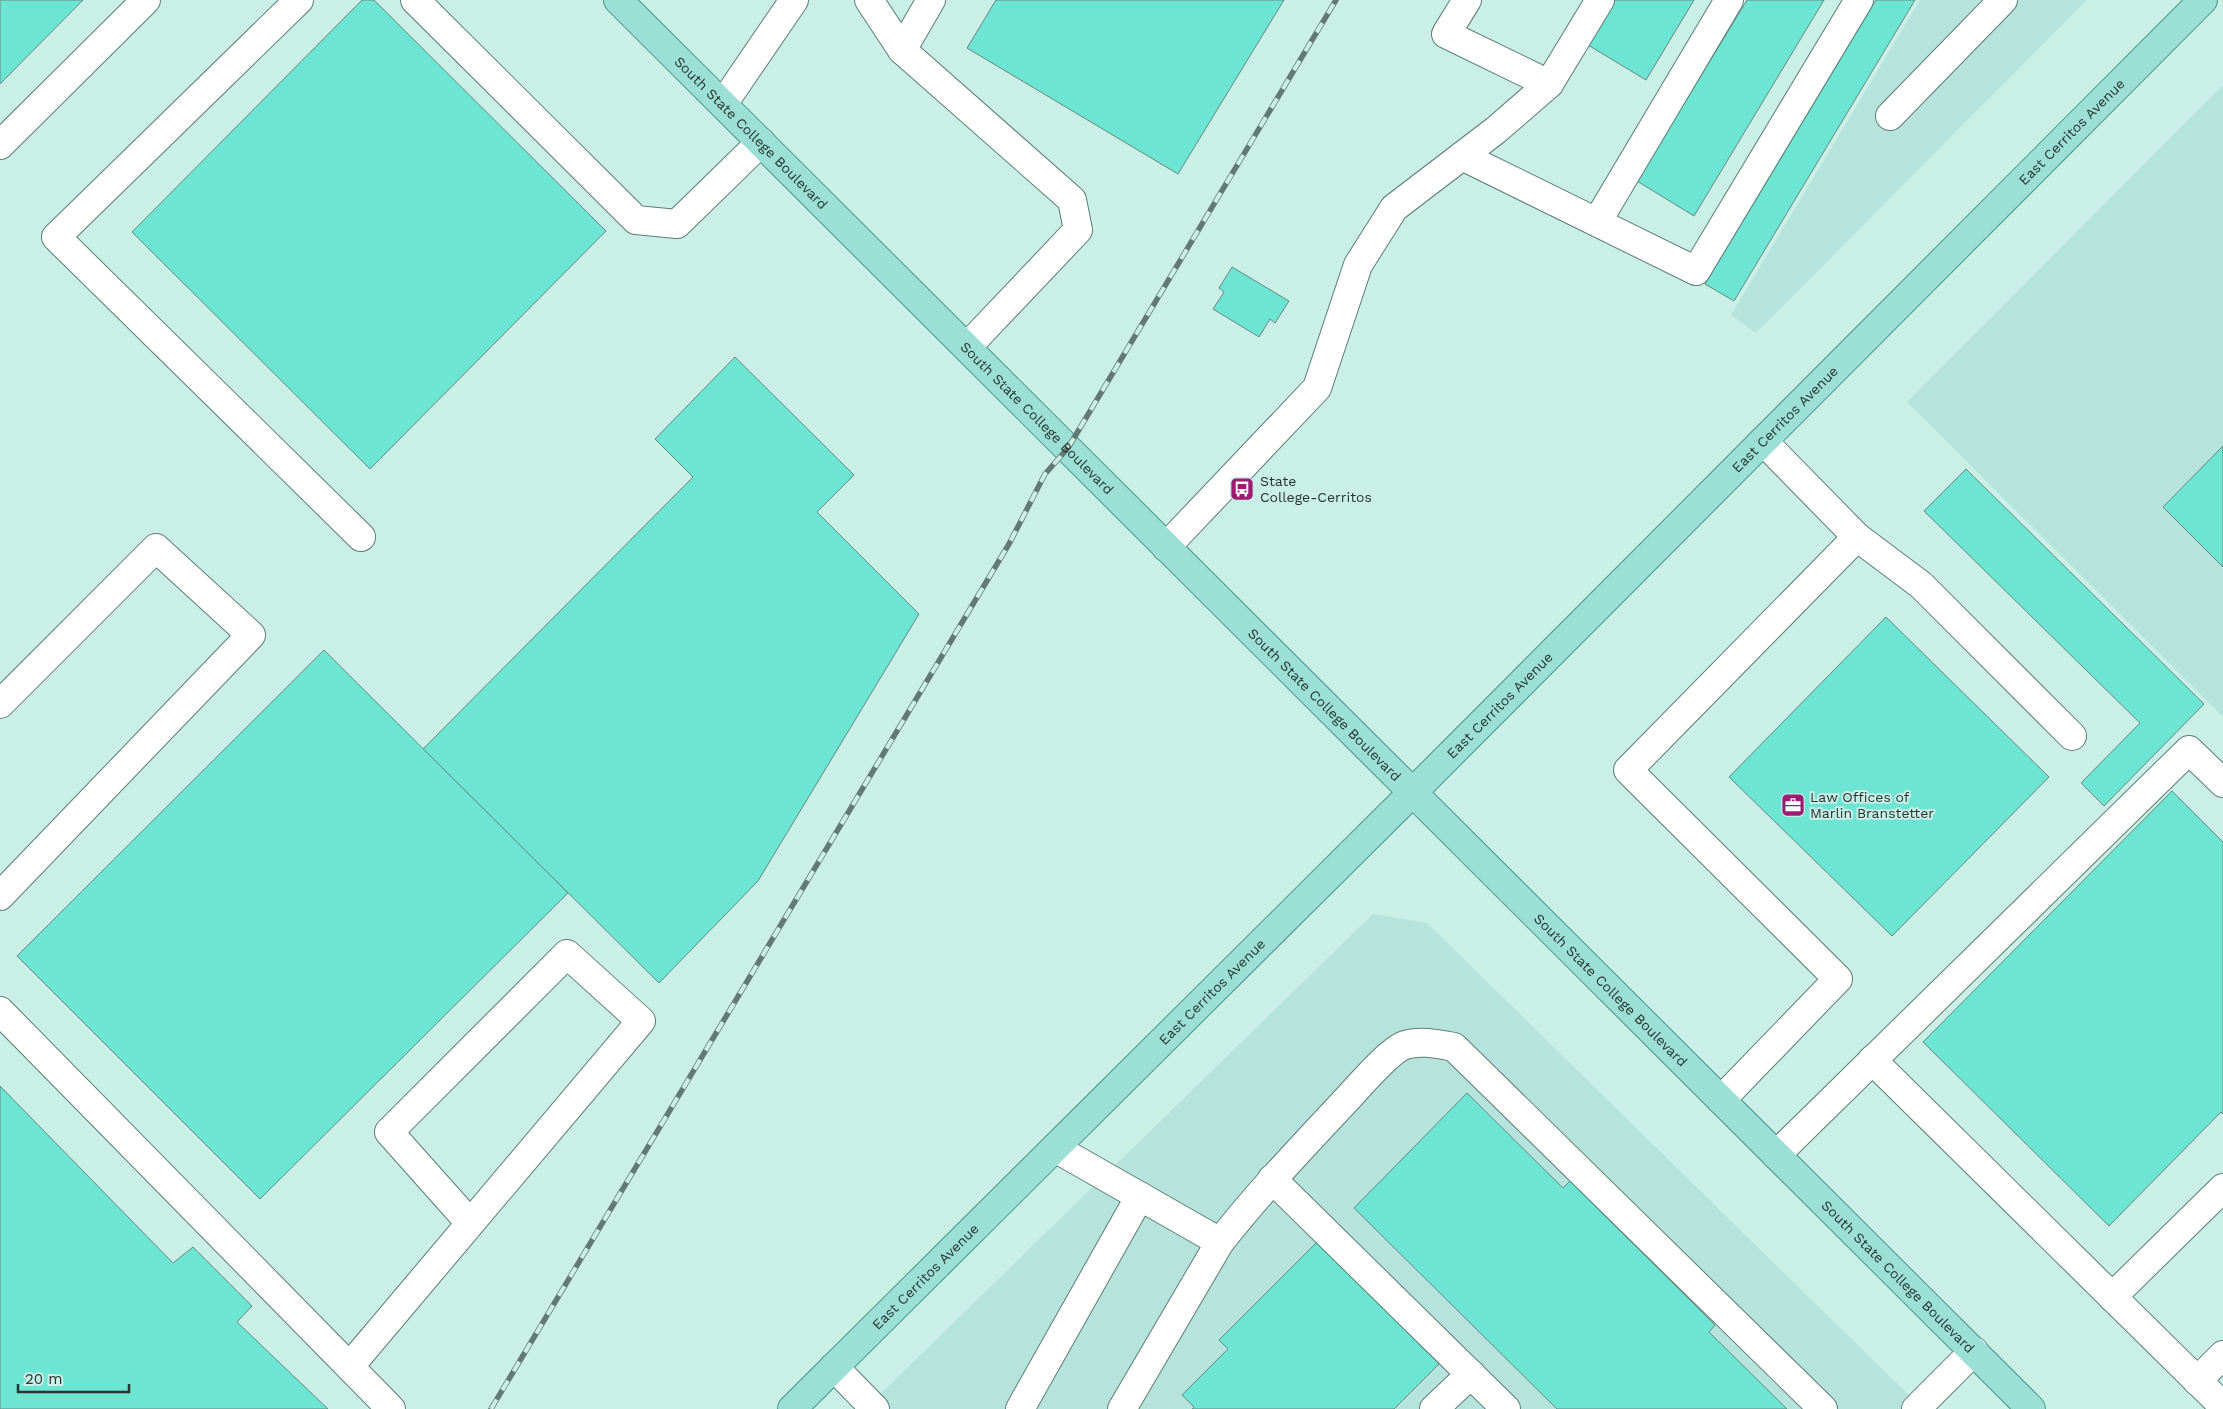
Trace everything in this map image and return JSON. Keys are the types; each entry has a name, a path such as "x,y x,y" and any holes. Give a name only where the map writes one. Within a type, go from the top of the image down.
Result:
{"main road":[{"name":"South State College Boulevard","path":"618,0 2031,1409"},
{"name":"East Cerritos Avenue","path":"792,1409 1413,792 2203,0"}],"street":[{"path":"0,145 146,0"},
{"path":"299,0 56,237 361,537"},
{"path":"415,0 636,220 678,224 761,142"},
{"path":"723,104 794,0"},
{"path":"869,0 902,50 1072,200 1078,230 967,347"},
{"path":"902,50 931,0"},
{"path":"1467,0 1446,34 1549,84"},
{"path":"1166,547 1317,388 1358,265 1394,208 1496,130 1549,84 1600,0"},
{"path":"1597,222 1729,0"},
{"path":"1462,156 1696,271 1859,0"},
{"path":"1890,116 2003,0"},
{"path":"1763,441 1857,537 1921,585 2072,736"},
{"path":"1721,1100 1838,979 1628,770 1857,537"},
{"path":"0,704 156,548 251,635 0,896"},
{"path":"1776,1155 2189,750 2223,783"},
{"path":"350,1366 641,1021 567,954 388,1132 470,1223"},
{"path":"0,1010 391,1409"},
{"path":"1122,1409 1220,1242 1272,1179 1377,1067 1404,1045 1431,1043 1454,1047 1823,1409"},
{"path":"1872,1060 2223,1406"},
{"path":"1055,1148 1220,1242"},
{"path":"1272,1179 1506,1409"},
{"path":"2112,1297 2223,1188"},
{"path":"1020,1409 1140,1196"},
{"path":"1916,1409 1974,1351"},
{"path":"2197,1381 2223,1355"},
{"path":"834,1367 875,1409"},
{"path":"1434,1409 1471,1374"}],"shaded area":[{"path":"1920,0 2087,0 1756,333 1731,315"},
{"path":"2223,85 2223,717 1907,402"},
{"path":"1373,914 1427,923 1923,1409 865,1409"}],"building":[{"path":"0,0 83,0 0,84"},
{"path":"362,0 374,0 606,231 370,469 132,232"},
{"path":"996,0 1284,0 1178,174 967,48"},
{"path":"1615,0 1694,0 1646,80 1588,45"},
{"path":"1747,0 1824,0 1694,216 1637,181"},
{"path":"1876,0 1915,0 1734,301 1705,284"},
{"path":"1232,267 1289,301 1275,323 1270,319 1259,337 1213,309 1224,292 1219,288"},
{"path":"735,357 854,475 817,512 919,614 758,881 659,983 423,749 693,477 655,439"},
{"path":"2223,446 2223,567 2163,507"},
{"path":"1966,469 2204,704 2104,806 2081,783 2140,723 1924,511"},
{"path":"1886,617 2049,777 1892,936 1729,777"},
{"path":"324,650 568,893 260,1199 17,956"},
{"path":"2172,791 2223,842 2223,1114 2221,1112 2109,1226 1923,1042"},
{"path":"0,1086 173,1263 193,1247 252,1306 237,1322 328,1409 0,1409"},
{"path":"1467,1093 1563,1188 1570,1181 1715,1325 1709,1332 1787,1409 1557,1409 1354,1208"},
{"path":"1317,1242 1439,1364 1394,1409 1192,1409 1194,1407 1182,1395 1228,1349 1219,1340"}],"railway":[{"path":"491,1409 1009,544 1045,474 1068,448 1336,0"}],"place":[{"name":"State College-Cerritos","path":"1242,489"},
{"name":"Law Offices of Marlin Branstetter","path":"1793,805"}]}
